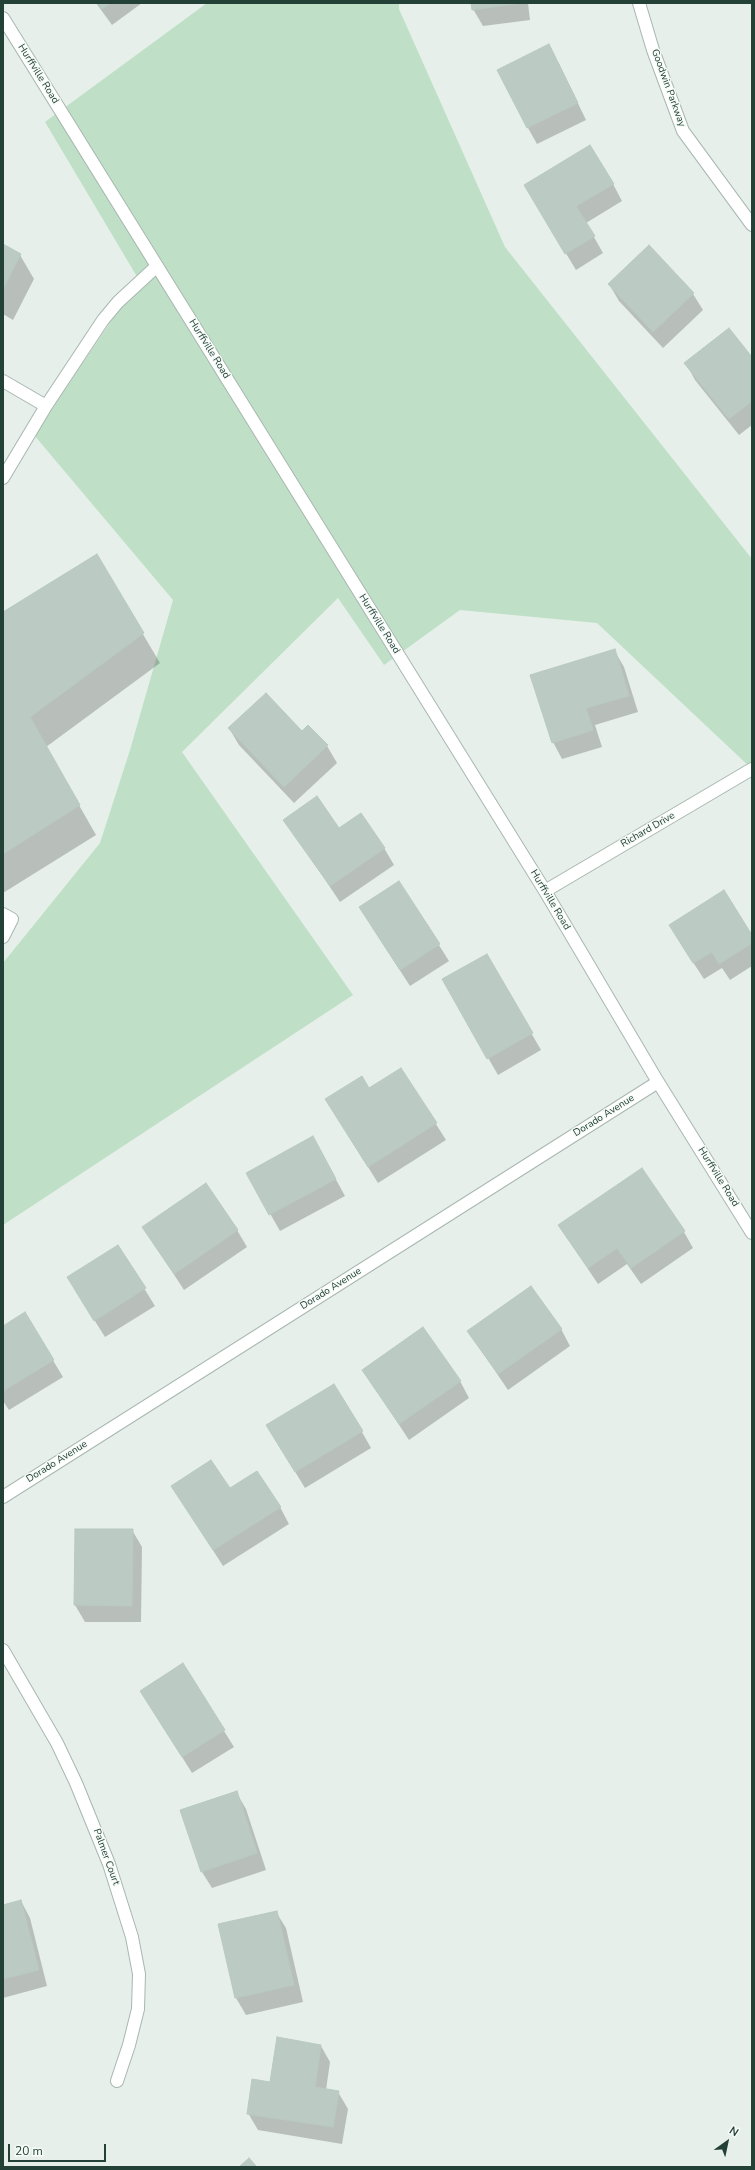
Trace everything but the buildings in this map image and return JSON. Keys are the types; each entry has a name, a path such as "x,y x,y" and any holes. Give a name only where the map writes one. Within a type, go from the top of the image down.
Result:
{"street":[{"name":"Goodwin Parkway","path":"639,3 653,50 683,131 752,225"},
{"name":"Hurffville Road","path":"3,18 545,891 658,1082 752,1233"},
{"path":"3,478 46,406 111,309 157,266"},
{"path":"3,381 46,406"},
{"name":"Richard Drive","path":"545,891 752,769"},
{"path":"3,914 12,919 3,937"},
{"name":"Dorado Avenue","path":"3,1497 658,1082"},
{"name":"Palmer Court","path":"3,1650 57,1743 76,1783 109,1864 128,1923 139,1974 138,2009 129,2045 117,2081"}],"green space":[{"path":"207,3 399,3 399,9 505,247 752,559 752,769 597,623 460,610 384,665 338,598 182,752 353,995 3,1225 3,963 100,843 130,750 173,600 34,435 139,280 45,122"}]}
